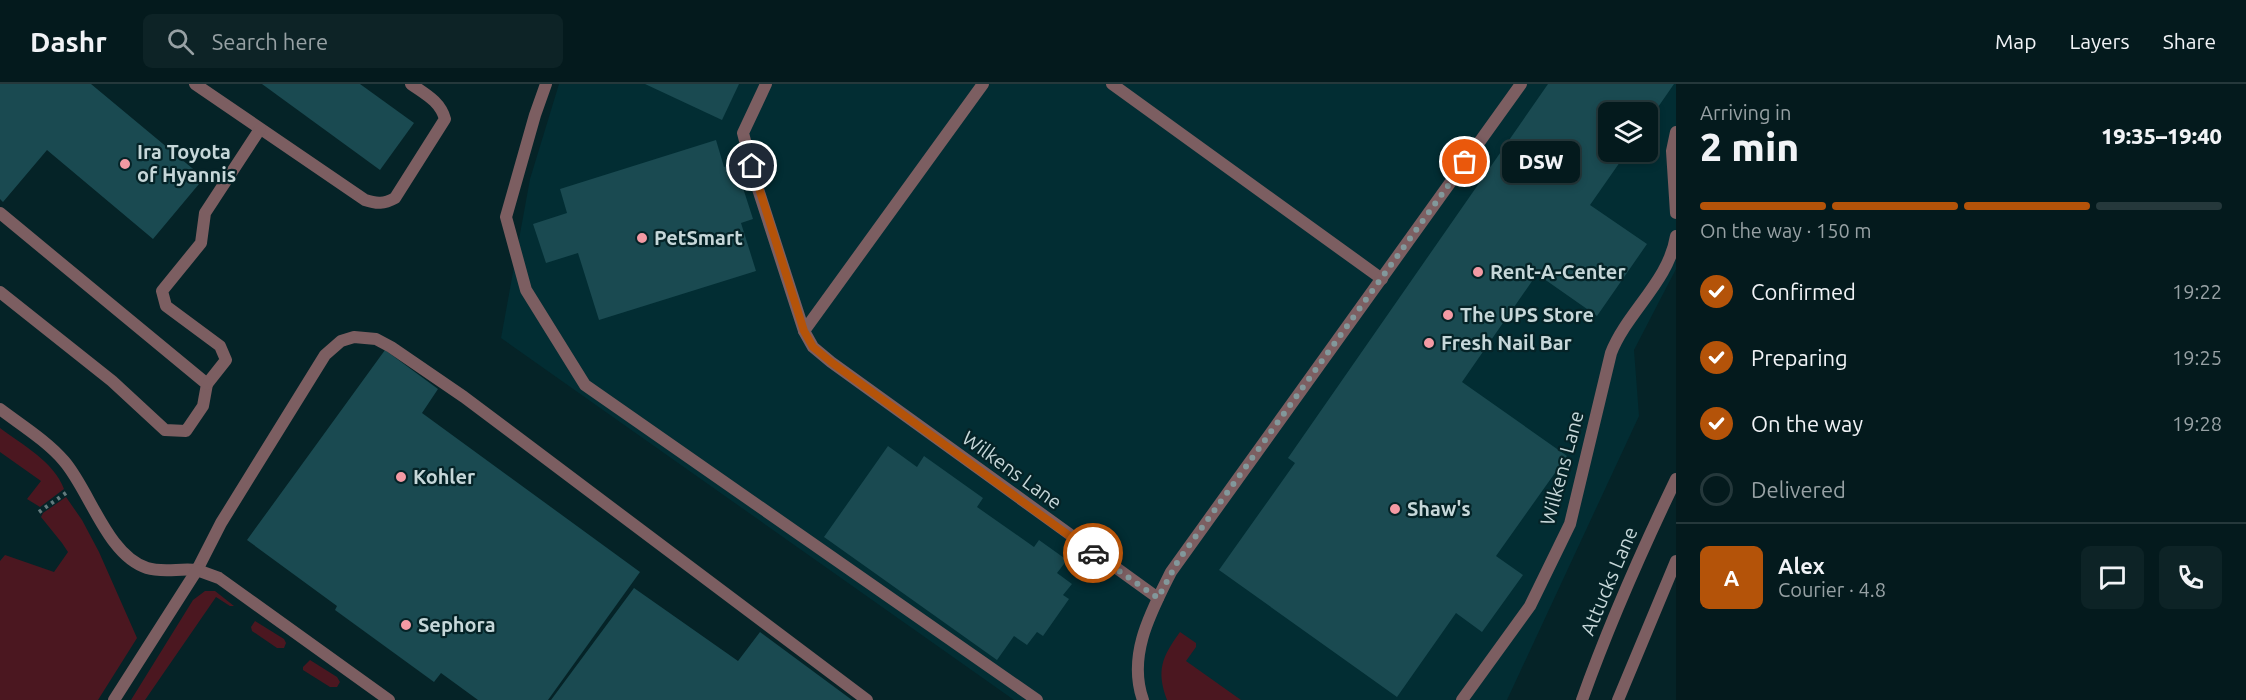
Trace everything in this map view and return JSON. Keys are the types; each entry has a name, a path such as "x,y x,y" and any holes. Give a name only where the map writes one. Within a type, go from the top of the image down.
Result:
{"street":[{"path":"195,84 365,200 377,204 395,198 445,119 436,102 411,84"},
{"path":"546,84 506,217 525,290 585,384 1037,700"},
{"name":"Wilkens Lane","path":"766,84 743,133 756,183 804,331 813,347 1158,598"},
{"path":"804,331 983,84"},
{"path":"1112,84 1382,279"},
{"path":"1143,700 1137,676 1140,644 1158,598 1176,565 1521,84"},
{"path":"0,292 112,381 165,430 186,431 203,406 207,384 226,360 220,346 166,306 162,291 201,243 205,213 260,129"},
{"path":"1676,132 1672,152 1676,213"},
{"path":"0,213 207,384"},
{"name":"Wilkens Lane","path":"1462,700 1530,606 1570,524 1611,353 1665,267 1673,252 1676,236"},
{"path":"114,700 197,570 221,524 325,355 341,341 354,337 376,339 392,347 464,397 867,700"},
{"path":"0,409 64,460 115,542 125,555 137,564 159,571 197,570 219,578 389,700"},
{"name":"Attucks Lane","path":"1582,700 1626,585 1676,479"},
{"path":"1618,700 1676,561"}],"path":[{"path":"39,512 67,493"}],"shaded area":[{"path":"559,84 1676,84 1676,269 1634,350 1639,416 1507,700 1014,700 501,338 530,179"},
{"path":"0,428 37,455 59,479 64,489 40,507 27,499 41,481 0,452"},
{"path":"66,497 82,520 99,552 137,638 98,700 0,700 0,561 5,555 54,572 68,552 41,517 43,513"},
{"path":"205,591 215,591 234,606 216,597 145,700 131,700 193,600"},
{"path":"255,621 284,639 286,643 284,648 277,648 252,631 251,627"},
{"path":"1180,632 1196,643 1196,647 1186,661 1241,700 1167,700 1162,680 1163,664"},
{"path":"310,660 337,677 340,682 337,687 330,687 303,670"}],"building":[{"name":"Ira Toyota of Hyannis","path":"0,84 91,84 204,178 153,239 47,150 3,202 0,199"},
{"path":"262,84 360,84 414,123 380,170"},
{"path":"645,84 739,84 722,120"},
{"name":"Shaw's","path":"1548,84 1674,84 1658,107 1658,102 1598,102 1598,162 1620,162 1590,205 1647,244 1597,316 1537,274 1462,382 1567,456 1496,556 1523,575 1482,632 1456,613 1397,697 1219,570 1295,463 1288,458"},
{"name":"PetSmart","path":"716,140 724,167 735,163 753,219 741,223 756,271 599,320 578,253 546,263 533,224 567,213 560,189"},
{"name":"Kohler","path":"385,350 438,389 422,413 640,572 548,700 478,700 441,673 434,682 335,610 337,606 247,540"},
{"path":"888,446 917,467 924,456 983,498 977,507 1034,547 1039,540 1067,560 1057,573 1072,584 1063,595 1069,599 1043,636 1037,632 1027,645 1014,636 997,660 824,537"},
{"path":"634,588 738,661 760,632 852,700 551,700"}],"way so far":[{"path":"1093,553 1158,598 1178,561 1465,162"}],"place":[{"name":"DSW","path":"1465,162"},
{"name":"Ira Toyota of Hyannis","path":"125,164"},
{"name":"PetSmart","path":"642,238"},
{"name":"Rent-A-Center","path":"1478,272"},
{"name":"The UPS Store","path":"1448,315"},
{"name":"Fresh Nail Bar","path":"1429,343"},
{"name":"Kohler","path":"401,477"},
{"name":"Shaw's","path":"1395,509"},
{"name":"Sephora","path":"406,625"}],"route":[{"path":"752,166 804,331 813,347 1093,553"}]}
